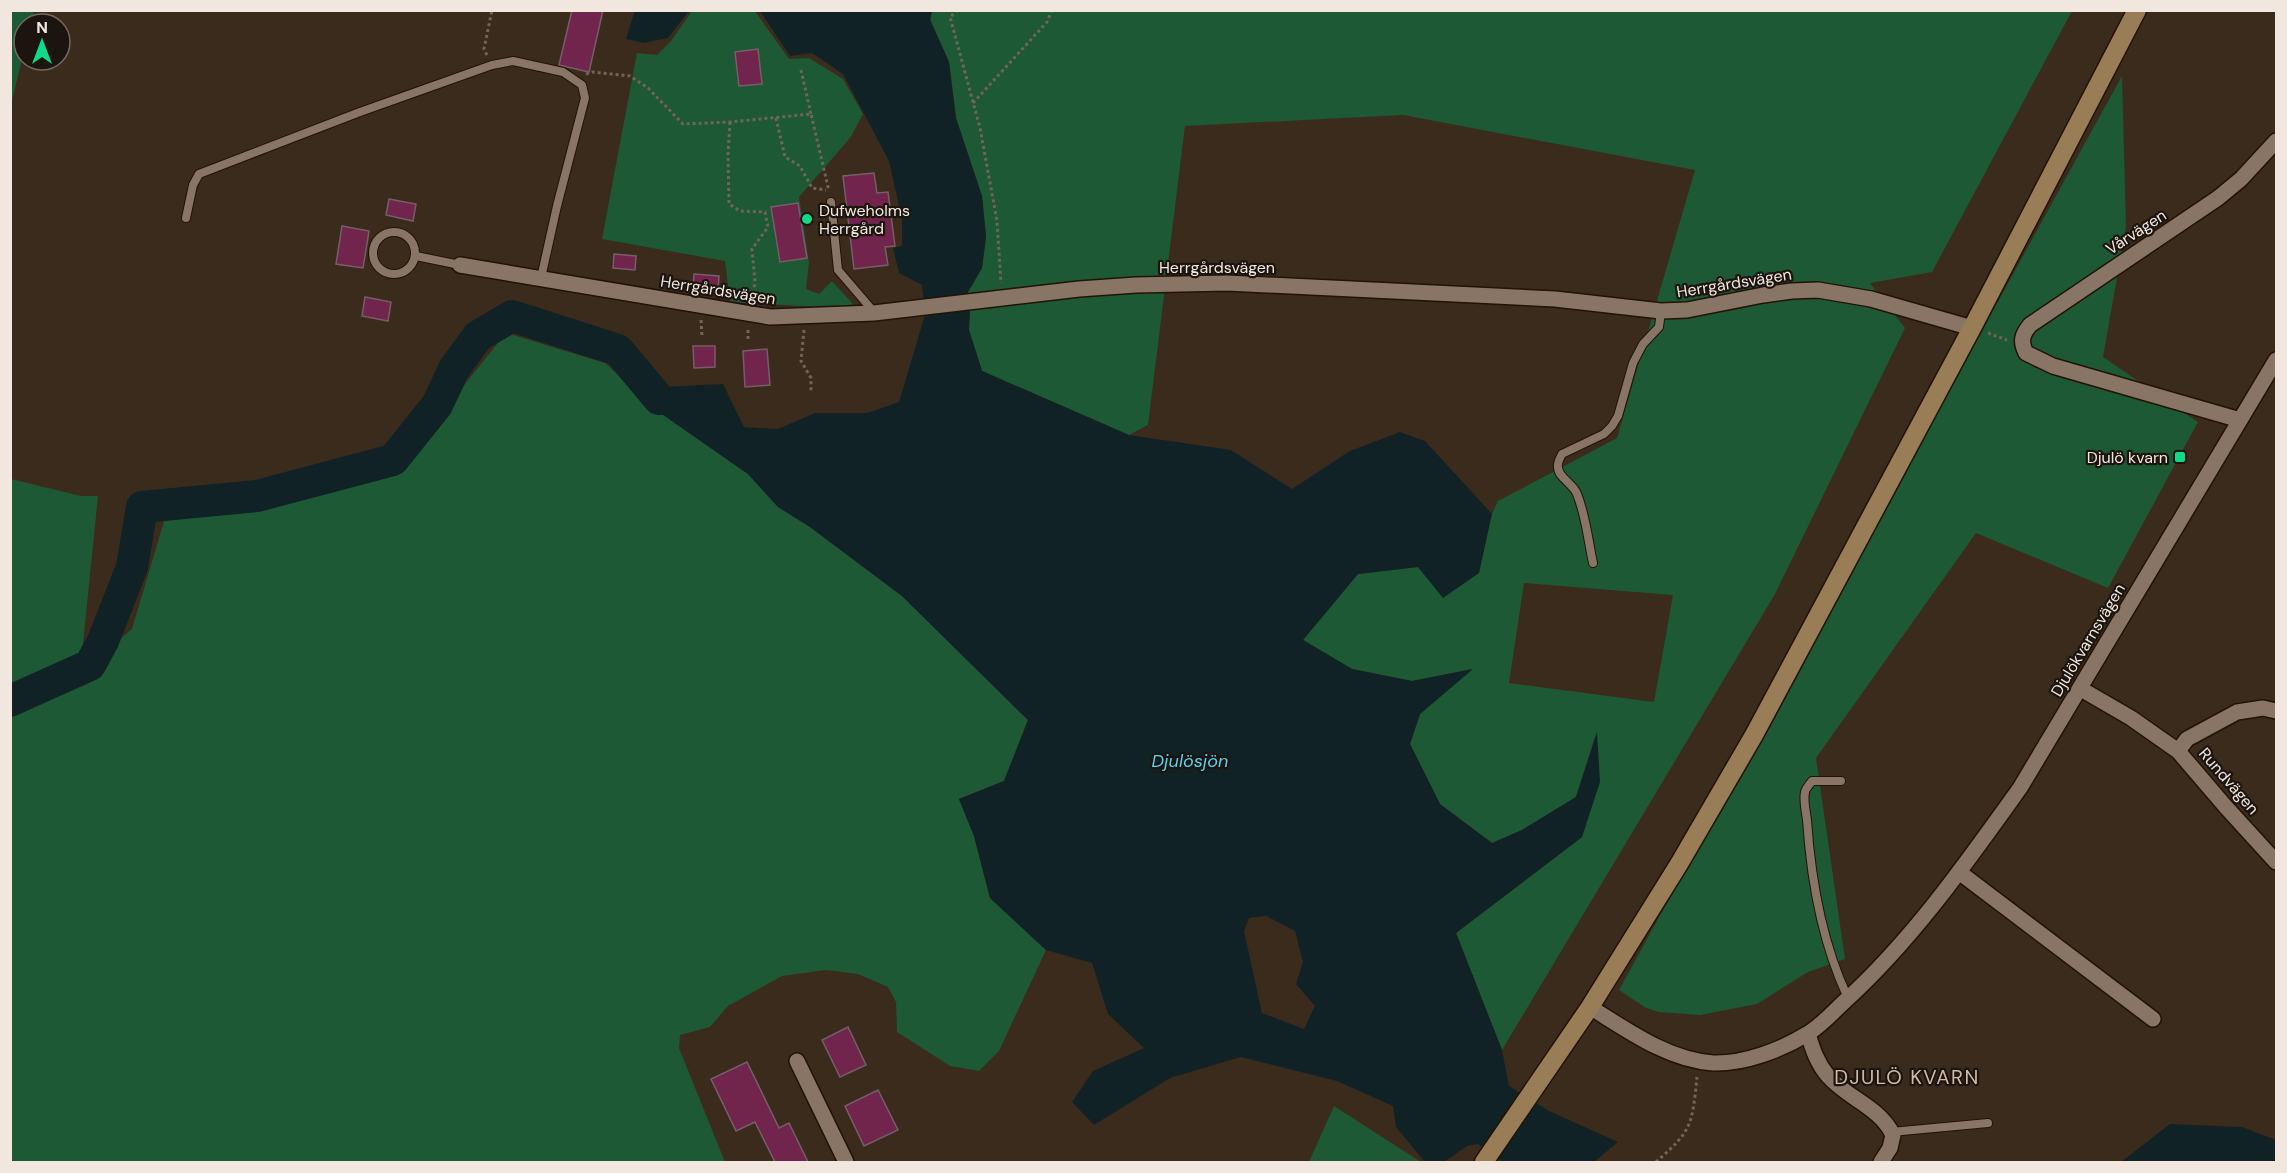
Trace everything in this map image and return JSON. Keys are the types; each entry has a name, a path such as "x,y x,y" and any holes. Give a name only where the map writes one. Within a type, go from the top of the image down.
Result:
{"main road":[{"path":"1487,1158 1590,1007 1679,864 1754,735 2138,10"}],"street":[{"name":"Vårvägen","path":"2023,347 2023,333 2030,324 2218,198 2241,179 2277,141"},
{"name":"Herrgårdsvägen","path":"460,265 770,317 874,313 1002,297 1136,285 1227,283 1555,299 1660,311 1687,310 1773,294 1818,290 1871,299 1971,328"},
{"path":"2023,347 2033,358 2052,366 2240,420"},
{"name":"Djulökvarnsvägen","path":"1590,1007 1662,1049 1699,1061 1730,1063 1768,1053 1808,1034 1867,981 1916,927 2020,788 2277,360"},
{"name":"Rundvägen","path":"2081,689 2131,718 2178,751 2225,806 2277,861"},
{"name":"Rundvägen","path":"2178,751 2187,739 2237,712 2263,708 2277,711"},
{"path":"1959,872 2153,1019"},
{"path":"1808,1034 1816,1059 1829,1078 1886,1121 1893,1136 1890,1149 1881,1162"},
{"path":"797,1061 846,1162"}],"lane":[{"path":"186,219 193,185 199,174 360,112 492,65 513,61 563,72 582,85 585,98 541,278"},
{"path":"831,202 838,270 874,313"},
{"path":"396,230 412,238 416,256 410,270 393,276 377,268 372,251 380,236 396,230"},
{"path":"416,256 460,265"},
{"path":"1593,563 1587,524 1576,492 1572,485 1560,475 1557,467 1562,454 1604,434 1612,426 1618,416 1633,363 1643,344 1659,327 1660,311"},
{"path":"1840,781 1812,780 1805,791 1808,842 1815,886 1826,938 1837,974 1848,998"},
{"path":"1892,1132 1988,1123"}],"path":[{"path":"492,10 484,49 492,65"},
{"path":"958,10 950,17 981,128 997,221 1002,297"},
{"path":"974,103 1047,22 1052,10"},
{"path":"801,70 831,202"},
{"path":"608,74 630,76 648,88 683,124 811,114"},
{"path":"776,118 785,157 800,166 812,188 829,190"},
{"path":"730,122 729,204 740,211 765,212 768,227 752,249 755,282 752,297 754,315 748,325 748,339"},
{"path":"800,317 805,332 801,361 811,378 811,393"},
{"path":"1971,328 2023,347"},
{"path":"1656,1162 1684,1136 1690,1124 1699,1061"}],"green space":[{"path":"11,10 34,11 12,12 12,72 19,72 11,105"},
{"path":"932,10 2072,11 1932,272 1870,283 1905,328 1775,594 1502,1050 1456,933 1582,837 1596,734 1576,797 1522,830 1492,843 1440,804 1410,744 1420,714 1472,669 1412,681 1352,669 1303,640 1358,574 1418,567 1444,598 1498,501 1617,438 1695,170 1403,115 1185,126 1148,425 1129,435 982,371 969,330 968,292 982,268 986,237 982,196 956,118 949,62 930,19","holes":["1524,583 1673,595 1654,702 1509,683"]},
{"path":"692,11 755,11 789,59 809,58 843,79 863,114 850,138 799,197 809,263 806,289 819,294 832,281 853,304 839,308 730,302 725,261 602,239 637,53 657,55 671,41"},
{"path":"2122,76 2126,227 2103,357 2198,422 2108,588 1976,533 1816,758 1845,959 1808,972 1757,1004 1700,1015 1659,1012 1646,1008 1619,990"},
{"path":"506,333 605,363 659,412 748,474 778,507 810,527 902,596 1028,720 1004,781 959,799 974,836 990,898 1046,950 999,1051 979,1071 950,1066 897,1032 896,1002 888,987 858,974 826,970 782,976 728,1006 710,1027 680,1035 679,1048 725,1162 11,1162 11,707 80,672 132,629 165,518 336,491 395,471"},
{"path":"11,479 81,496 98,496 81,663 12,696 10,695"},
{"path":"1334,1106 1421,1162 1309,1162"}],"water":[{"path":"635,10 689,11 668,38 643,43 626,39"},
{"name":"Djulösjön","path":"760,11 932,11 930,20 949,62 956,118 982,196 986,237 982,268 968,292 969,330 982,371 1129,435 1231,450 1292,489 1350,451 1400,432 1425,441 1492,514 1479,573 1443,598 1418,567 1358,574 1303,640 1352,669 1412,681 1473,669 1420,714 1410,744 1440,804 1492,843 1522,830 1576,797 1597,732 1600,782 1582,837 1456,933 1502,1050 1509,1086 1549,1111 1618,1142 1594,1162 1503,1162 1478,1144 1467,1146 1444,1162 1425,1162 1396,1127 1393,1106 1337,1081 1241,1057 1170,1078 1094,1125 1072,1102 1093,1071 1144,1048 1108,1014 1092,963 1046,950 990,898 974,836 959,799 1004,781 1028,720 902,596 810,527 778,507 748,474 659,412 659,399 664,387 723,384 744,427 778,429 815,413 867,413 899,402 925,315 922,285 899,273 893,248 902,246 902,219 889,161 843,74 812,53 790,56","holes":["1266,916 1295,931 1303,962 1296,984 1315,1006 1304,1029 1262,1013 1244,931 1249,918"]},
{"path":"2170,1124 2242,1127 2276,1140 2276,1162 2121,1162"}],"building":[{"path":"572,10 603,10 589,72 559,65"},
{"path":"758,49 762,84 739,86 735,52"},
{"path":"874,173 877,193 888,192 895,246 885,247 888,265 854,269 843,176"},
{"path":"389,199 416,204 413,221 386,215"},
{"path":"798,203 807,258 780,262 771,207"},
{"path":"342,226 369,231 363,268 336,264"},
{"path":"614,254 636,256 635,270 613,268"},
{"path":"694,274 719,276 718,290 693,288"},
{"path":"365,297 391,302 388,321 362,316"},
{"path":"693,346 715,346 715,367 694,368"},
{"path":"767,349 770,385 745,387 743,351"},
{"path":"848,1027 866,1065 840,1077 822,1040"},
{"path":"747,1062 779,1128 789,1123 808,1162 775,1162 755,1122 736,1131 711,1079"},
{"path":"878,1090 898,1130 864,1146 845,1106"}],"waterway":[{"path":"10,701 90,665 103,641 132,567 142,507 257,496 393,460 437,405 454,369 478,336 512,316 618,350 659,399"}],"place":[{"name":"Dufweholms Herrgård","path":"807,219"},
{"name":"Djulö kvarn","path":"2180,457"}],"district":[{"name":"DJULÖ KVARN","path":"1907,1077"}]}
